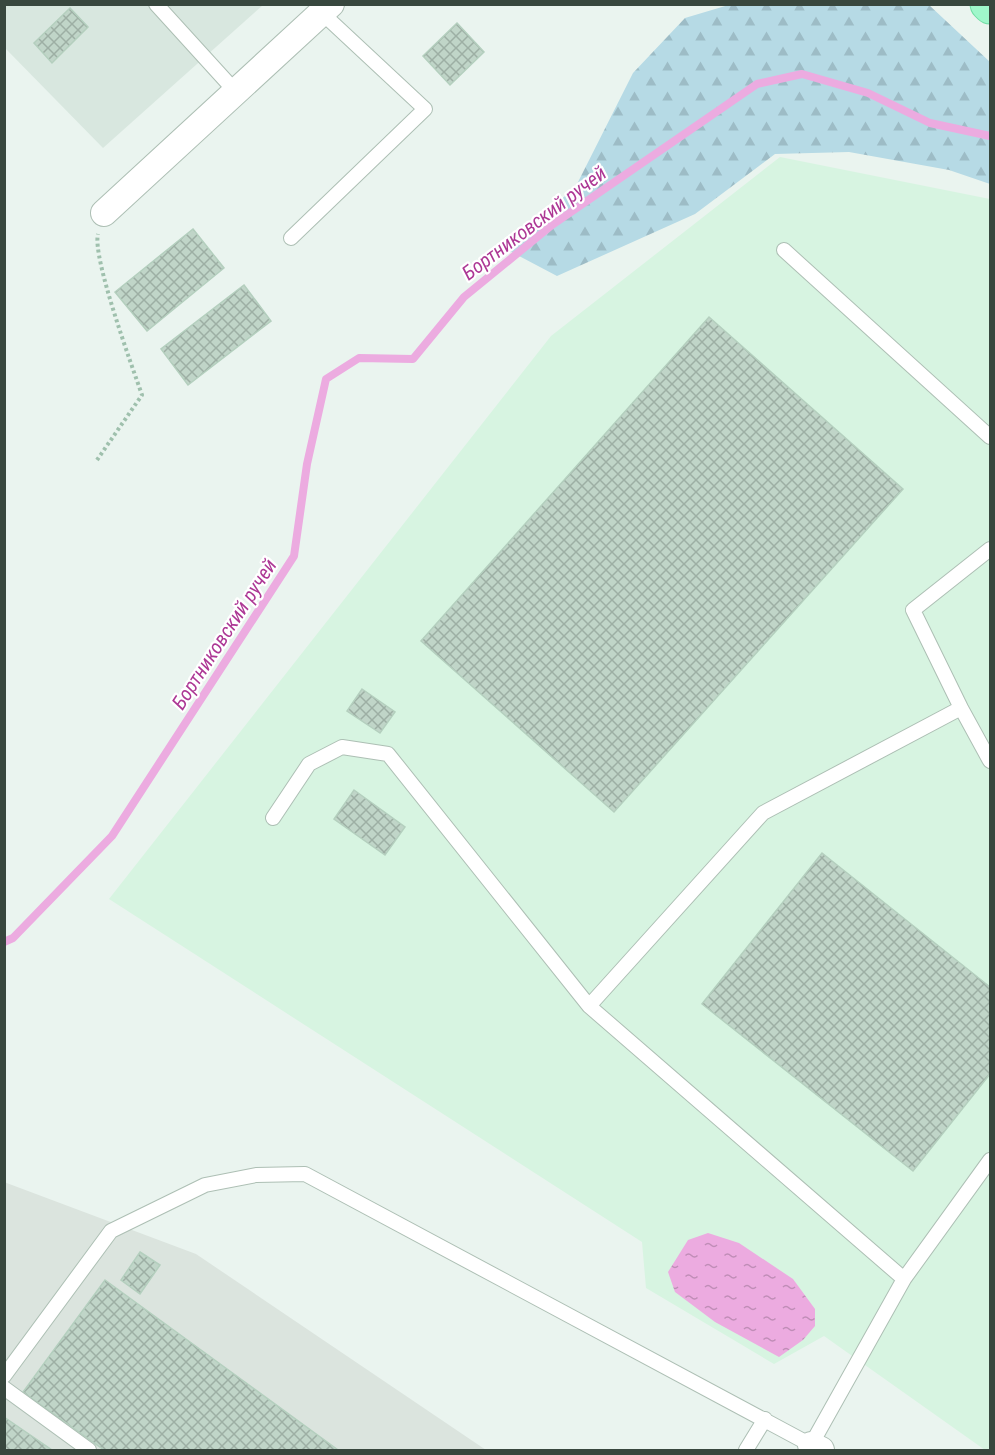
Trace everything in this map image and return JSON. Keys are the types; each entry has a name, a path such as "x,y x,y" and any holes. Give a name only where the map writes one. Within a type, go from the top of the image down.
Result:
{"street":[{"path":"104,213 326,9"}],"lane":[{"path":"156,4 236,92"},
{"path":"291,238 425,109 326,9"},
{"path":"784,250 990,437"},
{"path":"990,549 913,610 961,708 990,760"},
{"path":"589,1006 763,813 961,708"},
{"path":"273,818 309,764 342,747 388,754 589,1006 904,1279"},
{"path":"4,1376 111,1231 205,1185 256,1175 306,1174 816,1448 904,1279 990,1160"},
{"path":"4,1388 89,1450"},
{"path":"746,1450 765,1419"}],"path":[{"path":"97,460 142,395 101,268 97,239 104,213"}],"shaded area":[{"path":"4,5 263,5 103,148 5,48"},
{"path":"780,157 990,199 990,1450 985,1450 824,1336 774,1364 646,1288 642,1242 109,899 551,336"},
{"path":"4,1182 196,1254 486,1450 5,1450"}],"green space":[{"path":"732,4 929,5 990,62 990,184 949,170 849,152 775,154 695,214 557,276 502,247 575,188 633,73 685,18"}],"water":[{"path":"708,1233 739,1243 793,1279 815,1309 815,1326 803,1340 779,1357 715,1322 675,1292 668,1272 688,1240"}],"building":[{"path":"70,8 88,27 52,63 34,43"},
{"path":"457,23 484,52 450,85 423,56"},
{"path":"193,229 224,268 147,331 115,292"},
{"path":"244,285 271,321 188,385 161,349"},
{"path":"709,317 903,489 614,812 421,641"},
{"path":"362,689 395,712 380,733 347,711"},
{"path":"354,790 405,827 385,855 334,819"},
{"path":"822,853 990,987 990,1074 913,1171 702,1004"},
{"path":"140,1252 160,1265 140,1294 121,1280"},
{"path":"105,1280 338,1450 104,1450 23,1392"},
{"path":"4,1417 52,1450 4,1450"}],"waterway":[{"name":"Бортниковский ручей","path":"4,942 13,938 112,836 294,556 307,464 326,379 359,358 413,359 464,297 552,225 757,84 802,74 868,93 930,123 990,136"}]}
